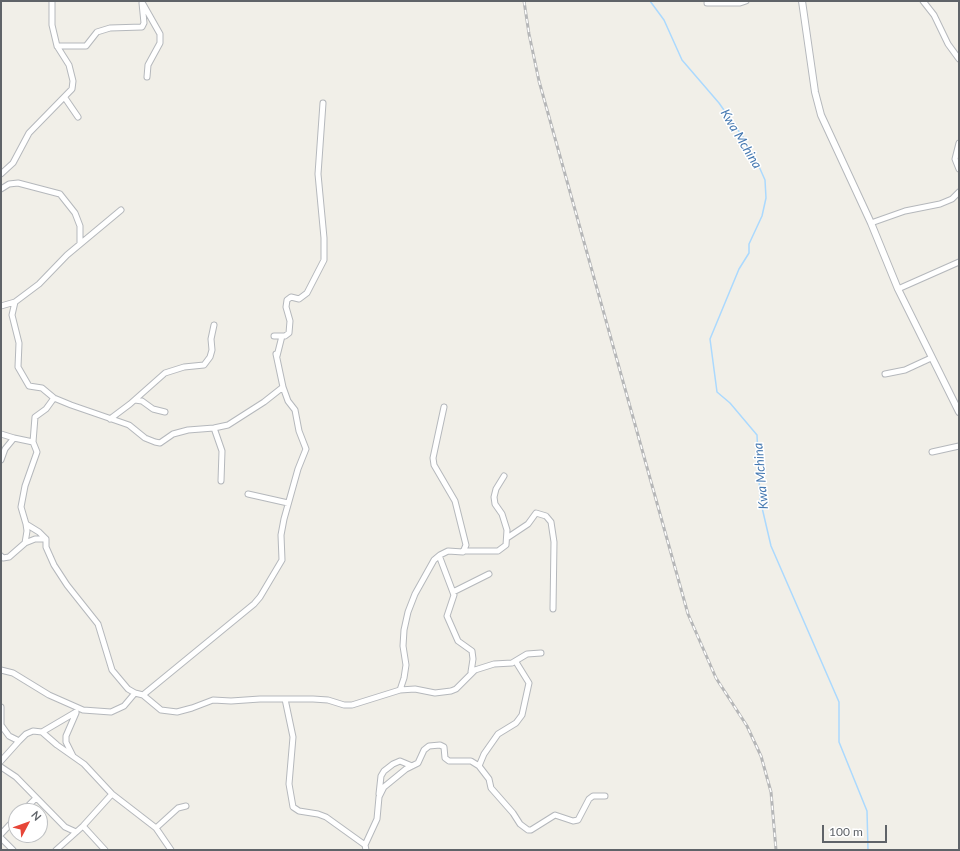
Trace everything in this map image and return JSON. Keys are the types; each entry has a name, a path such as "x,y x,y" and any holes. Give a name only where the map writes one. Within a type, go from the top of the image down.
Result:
{"street":[{"path":"1,174 13,163 29,133 42,118 65,98 72,89 73,81 69,64 57,46 52,25 52,1"},
{"path":"707,3 740,3 746,1"},
{"path":"802,1 815,92 821,114 871,223 898,289 931,358 957,404 959,412"},
{"path":"923,1 934,15 948,44 959,59"},
{"path":"57,46 86,46 97,32 110,28 142,27 144,25 142,2"},
{"path":"142,2 160,34 160,43 148,65 147,77"},
{"path":"65,98 78,117"},
{"path":"274,336 288,335 291,329 286,307 287,300 291,297 299,299 307,293 324,260 318,174 323,103"},
{"path":"959,143 955,159 959,169"},
{"path":"1,189 9,184 18,183 60,194 75,213 80,226 80,243"},
{"path":"871,223 905,211 940,204 958,195"},
{"path":"1,306 15,302 38,284 80,243 121,210"},
{"path":"898,289 958,264"},
{"path":"15,302 12,315 19,342 18,367 29,386 42,388 54,398 129,425 149,440 160,443 173,434 194,428 214,428 228,425 238,420 282,387"},
{"path":"110,419 135,400 165,373 184,366 204,365 210,357 212,350 211,339 214,325"},
{"path":"143,695 260,597 282,560 281,535 288,503 306,449 298,428 296,414 284,394 282,387 276,355 282,336"},
{"path":"885,374 905,370 931,358"},
{"path":"25,544 27,531 21,507 25,486 37,452 33,442 36,417 46,409 54,398"},
{"path":"135,400 141,400 153,409 165,412"},
{"path":"444,407 433,458 437,472 456,503 466,542 463,551"},
{"path":"214,428 222,451 221,481"},
{"path":"1,434 33,442"},
{"path":"1,460 4,449 14,438"},
{"path":"932,452 959,446"},
{"path":"504,476 496,489 494,497 495,504 503,514 508,538"},
{"path":"248,494 288,503"},
{"path":"400,690 406,665 403,646 404,630 408,612 415,594 434,560 448,550 457,552 498,551 504,547 508,538 530,523 536,513 546,516 552,522 554,546 552,609"},
{"path":"26,524 46,538"},
{"path":"1,556 3,558 10,557 25,544 35,539 46,538"},
{"path":"46,538 46,547 54,565 67,585 98,624 112,670 128,690 143,695 152,704 168,712 192,708 214,700 321,700 344,705 352,705 400,690 415,688 435,693 451,691 456,689 471,672 494,664 516,662 527,654 541,653"},
{"path":"440,555 454,598 447,616 458,641 472,651 473,659 471,672"},
{"path":"453,592 489,574"},
{"path":"479,766 484,754 498,734 516,723 522,715 529,683 516,662"},
{"path":"1,670 13,672 49,695 83,710 111,712 124,706 135,693"},
{"path":"285,699 293,737 289,784 293,807 299,811 326,817 366,849 377,818 381,776 384,770 400,761 412,766"},
{"path":"1,707 2,725 4,731 8,736 19,741"},
{"path":"42,732 83,710"},
{"path":"74,758 66,742 66,736 76,713"},
{"path":"1,761 26,734 33,731 42,732 91,770 112,794 156,828 171,850"},
{"path":"379,798 384,787 418,763 425,748 434,745 444,747 445,758 449,761 471,761 479,766 488,779 491,788 513,812 520,824 528,830 531,830 555,815 573,821 578,820 589,799 593,796 605,796"},
{"path":"1,767 16,777 65,827 76,832"},
{"path":"56,850 83,826 112,794"},
{"path":"31,803 36,798"},
{"path":"156,828 178,808 186,806"},
{"path":"83,826 105,850"},
{"path":"1,834 8,827"},
{"path":"1,838 13,850"}],"waterway":[{"name":"Kwa Mchina","path":"650,1 664,20 682,60 719,103 745,140 765,180 766,198 762,216 749,244 749,253 739,269 710,339 717,392 730,403 757,435 760,499 771,546 839,702 839,742 867,811 868,850"}],"railway":[{"path":"524,1 539,81 688,614 716,678 747,726 761,756 771,792 776,850"}]}
